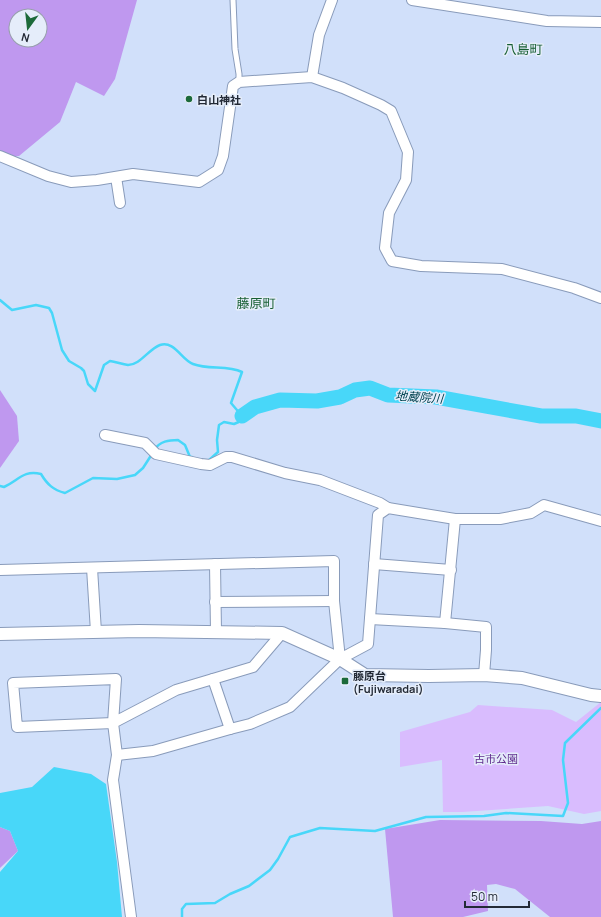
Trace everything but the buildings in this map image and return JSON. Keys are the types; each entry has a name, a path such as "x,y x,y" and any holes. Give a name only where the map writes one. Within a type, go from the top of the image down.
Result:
{"street":[{"path":"312,77 319,35 332,0"},
{"path":"412,0 547,21 601,22"},
{"path":"0,156 48,176 71,182 97,180 133,174 199,182 218,170 223,156 233,86 239,82 312,77 343,88 392,111 408,152 406,180 389,213 385,248 392,261 421,266 502,269 574,288 601,298"},
{"path":"116,177 120,203"},
{"path":"105,435 145,443 156,454 201,464 210,465 226,457 232,457 285,474 320,480 373,500 388,508 456,520 500,519 531,513 544,505 601,520"},
{"path":"117,755 153,751 230,728 250,724 290,707 340,659 368,644 378,515 388,508"},
{"path":"445,623 456,520"},
{"path":"0,570 334,561 334,601 340,659"},
{"path":"215,564 216,632"},
{"path":"374,564 450,570"},
{"path":"92,568 96,632"},
{"path":"216,602 334,601"},
{"path":"370,619 486,627 484,675"},
{"path":"0,634 96,632 282,633 340,659 365,675 484,675 522,678 591,695 601,696"},
{"path":"131,917 113,780 117,755 113,723 116,679 13,683 17,727 113,723 176,690 253,667 282,633"},
{"path":"213,679 230,728"}],"lane":[{"path":"233,0 235,49 239,82"}],"green space":[{"name":"古市公園","path":"601,702 601,811 584,814 548,806 443,812 442,760 400,767 400,732 470,712 478,705 552,710 576,722"}],"shaded area":[{"path":"0,0 137,0 115,79 104,96 76,82 60,122 19,156 0,157"},
{"path":"0,390 17,416 19,441 0,468"},
{"path":"440,820 541,821 582,824 601,821 601,917 550,917 515,889 496,884 487,885 488,911 463,917 393,917 385,829"},
{"path":"0,827 10,831 18,851 0,868"}],"water":[{"path":"54,767 91,774 106,784 117,862 122,917 0,917 0,872 18,851 10,831 0,827 0,793 32,787"}],"waterway":[{"path":"0,300 12,310 36,305 49,308 52,313 62,350 69,361 84,371 88,384 95,391 104,365 110,361 128,365 132,364 140,360 156,347 165,344 170,345 185,359 193,364 242,372 231,403 242,416 241,421 234,424 224,422 219,425 217,440 218,452 208,461"},
{"name":"地蔵院川","path":"242,416 255,407 280,400 317,401 340,397 355,390 370,388 388,395 436,397 541,416 576,416 601,421"},
{"path":"154,450 162,443 178,440 185,445 190,457 192,457"},
{"path":"0,486 4,487 21,476 35,473 41,474 51,486 65,493 93,478 117,479 135,475 143,468 152,454"},
{"path":"182,917 182,909 186,904 215,903 230,894 249,886 270,870 290,837 320,828 375,831 426,817 484,816 506,813 563,816 568,803 563,760 565,743 601,708"}],"place":[{"name":"白山神社","path":"189,99"},
{"name":"藤原台 (Fujiwaradai)","path":"345,681"}],"district":[{"name":"八島町","path":"523,49"},
{"name":"藤原町","path":"256,303"}]}
